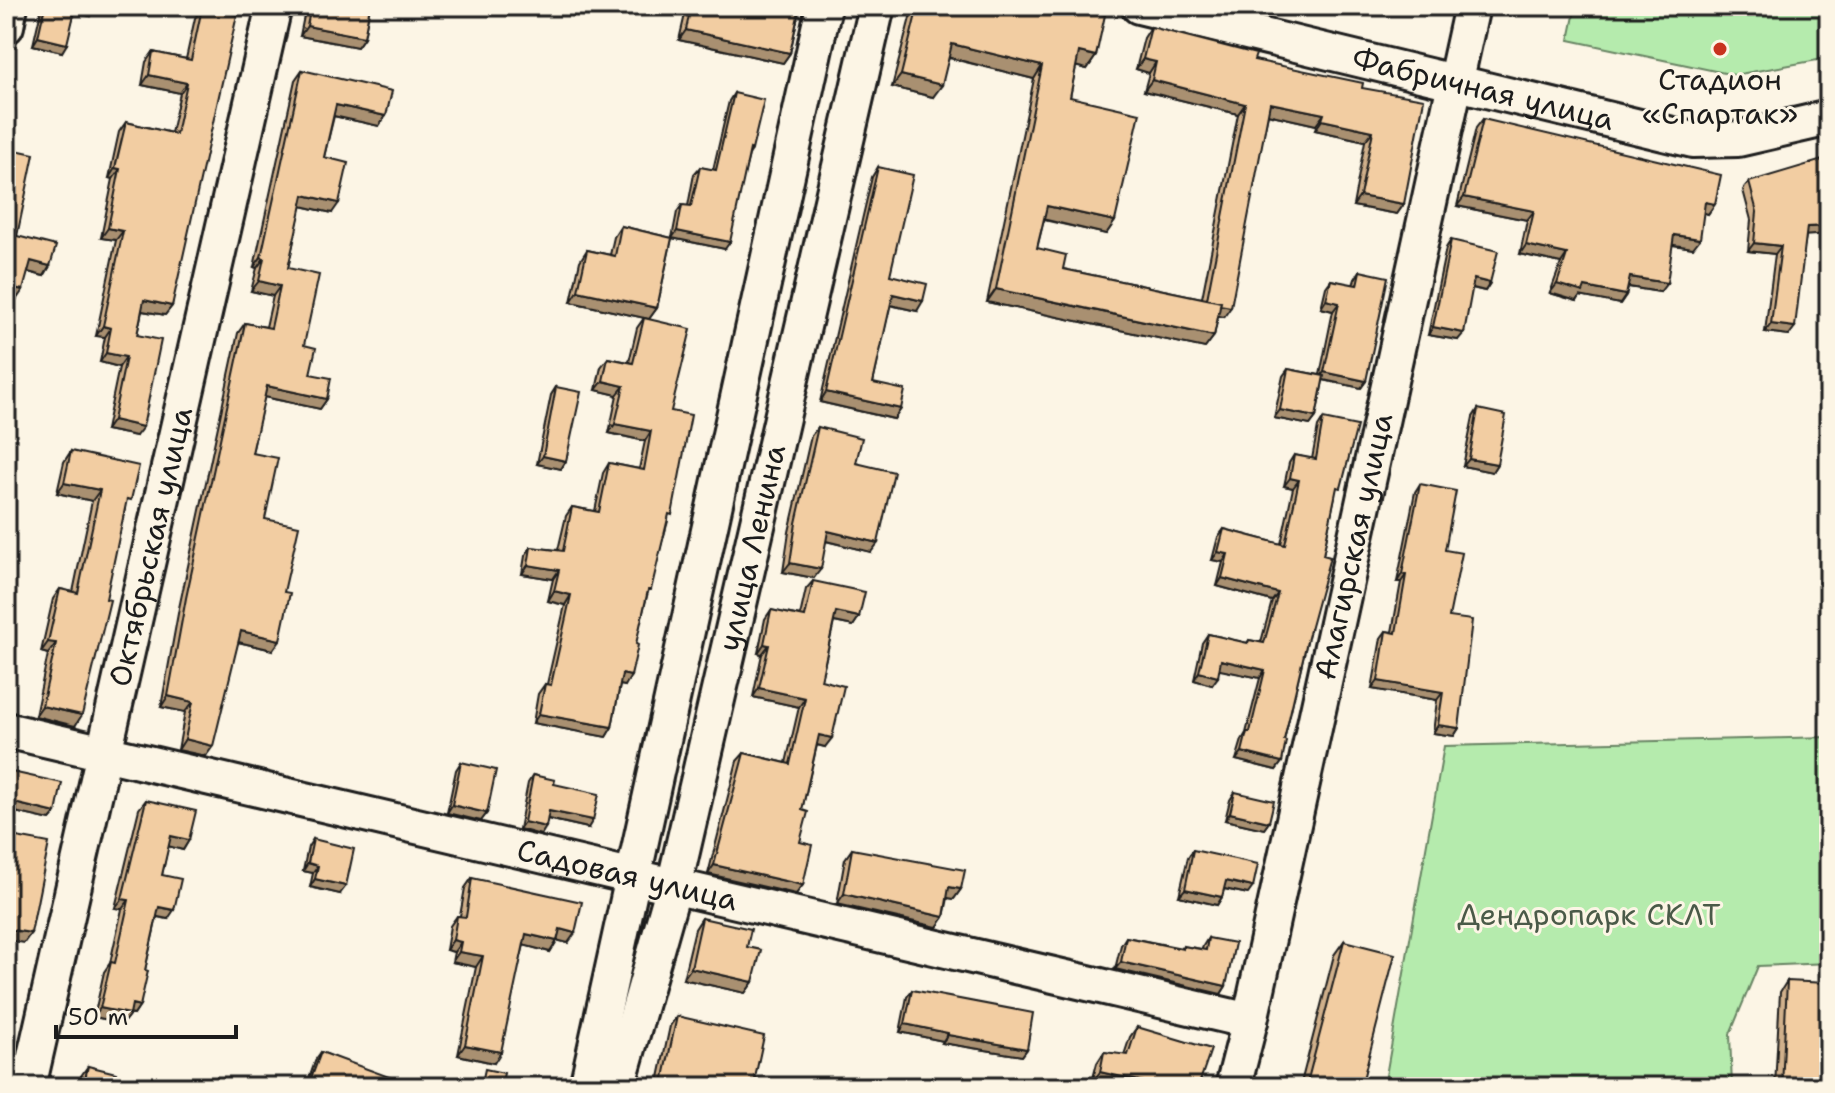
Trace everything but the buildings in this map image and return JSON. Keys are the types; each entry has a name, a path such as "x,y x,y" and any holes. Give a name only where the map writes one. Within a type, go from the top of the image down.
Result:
{"street":[{"path":"6,26 10,6"},
{"name":"Октябрьская улица","path":"28,1087 274,6"},
{"name":"улица Ленина","path":"587,1087 824,6"},
{"name":"улица Ленина","path":"617,1087 674,886 877,6"},
{"name":"Фабричная улица","path":"1139,6 1693,140 1738,139 1829,118"},
{"name":"Алагирская улица","path":"1233,1087 1472,6"},
{"name":"Садовая улица","path":"6,730 1250,1021"}],"green space":[{"name":"Стадион «Спартак»","path":"1576,6 1829,6 1829,58 1734,75 1569,40"},
{"name":"Дендропарк СКЛТ","path":"1829,737 1829,963 1758,966 1730,1034 1732,1087 1384,1087 1444,746"}],"place":[{"name":"Стадион «Спартак»","path":"1720,49"}]}
